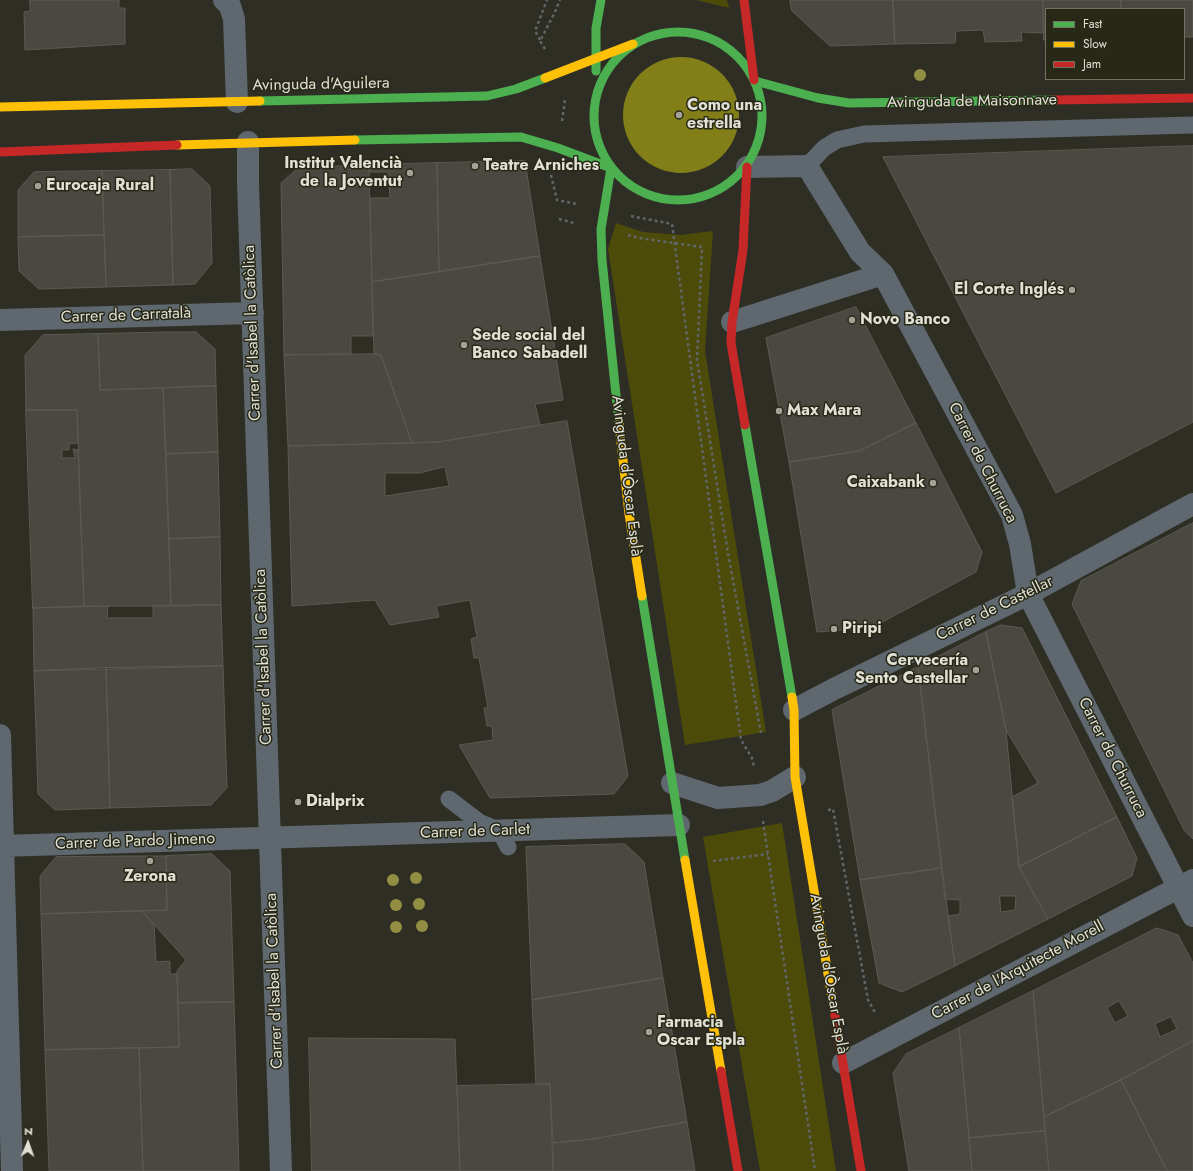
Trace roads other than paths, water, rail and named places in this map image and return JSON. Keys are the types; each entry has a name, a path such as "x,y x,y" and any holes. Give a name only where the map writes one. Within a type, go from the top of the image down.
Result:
{"main road":[{"path":"596,94 596,28 601,0"},
{"path":"633,44 609,66 601,79 596,94 593,109 594,127 598,144 603,155 611,168 626,183 646,194 667,200 694,198 709,194 726,185 747,167 759,138 762,118 760,100 754,81 744,0"},
{"name":"Avinguda d'Aguilera","path":"0,107 487,96 516,89 649,37 667,32 684,32 702,35 718,43 733,53 754,81"},
{"name":"Avinguda de Maisonnave","path":"754,81 818,98 849,103 1193,98"},
{"path":"0,152 248,142 521,137 558,148 611,168"},
{"name":"Avinguda d'Òscar Esplà","path":"747,167 743,250 732,322 731,343 794,710 795,777 861,1171"},
{"name":"Avinguda d'Òscar Esplà","path":"611,168 601,229 602,260 629,514 672,783 738,1171"}],"street":[{"path":"224,0 230,6 234,20 237,102"},
{"name":"Carrer d'Isabel la Catòlica","path":"248,142 281,1171"},
{"path":"747,167 807,166"},
{"name":"Carrer de Churruca","path":"807,166 860,252 883,274 1012,515 1020,544 1028,594 1185,884 1193,916"},
{"path":"732,322 883,274"},
{"name":"Carrer de Carratalà","path":"0,320 253,313"},
{"name":"Carrer de Castellar","path":"794,710 834,688 1028,594 1193,504"},
{"path":"0,736 12,1171"},
{"path":"672,783 718,798 760,795 772,791 795,777"},
{"name":"Carrer de Carlet","path":"270,838 504,839 679,825"},
{"name":"Carrer de Pardo Jimeno","path":"2,846 270,838"},
{"name":"Carrer de l'Arquitecte Morell","path":"843,1063 1185,884"}],"lane":[{"name":"Avinguda de Maisonnave","path":"807,166 824,148 837,140 864,134 1193,125"},
{"path":"449,799 504,839"}],"place":[{"name":"Como una estrella","path":"679,115"},
{"name":"Teatre Arniches","path":"475,166"},
{"name":"Institut Valencià de la Joventut","path":"410,173"},
{"name":"Eurocaja Rural","path":"38,186"},
{"name":"El Corte Inglés","path":"1072,290"},
{"name":"Novo Banco","path":"852,320"},
{"name":"Sede social del Banco Sabadell","path":"464,345"},
{"name":"Max Mara","path":"779,411"},
{"name":"Caixabank","path":"933,483"},
{"name":"Piripi","path":"834,629"},
{"name":"Cervecería Sento Castellar","path":"976,670"},
{"name":"Dialprix","path":"298,802"},
{"name":"Zerona","path":"150,861"},
{"name":"Farmacia Oscar Espla","path":"649,1032"}]}
